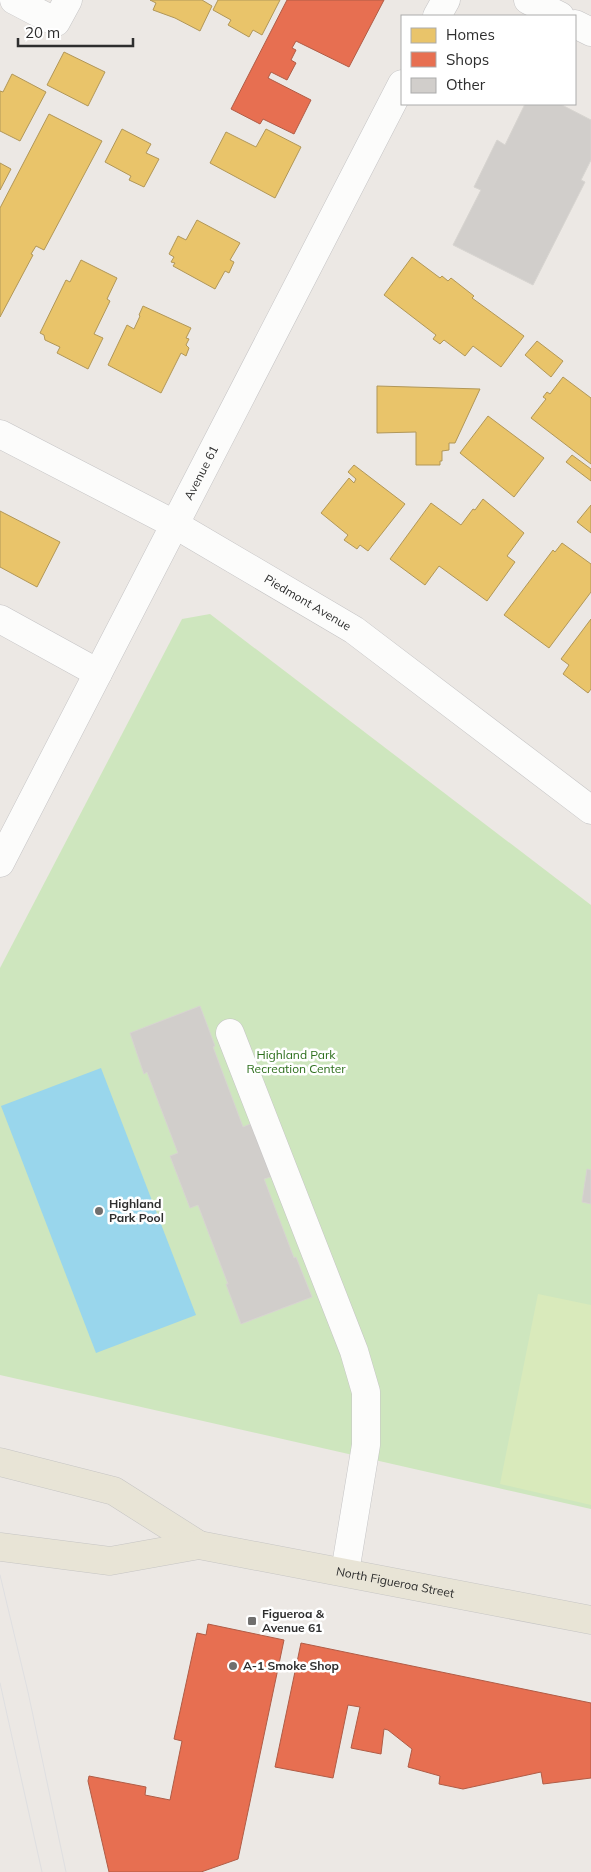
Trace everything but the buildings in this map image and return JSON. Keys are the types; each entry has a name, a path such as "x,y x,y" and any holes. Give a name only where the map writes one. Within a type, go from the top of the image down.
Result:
{"main road":[{"name":"North Figueroa Street","path":"0,1462 114,1492 199,1545"},
{"name":"North Figueroa Street","path":"0,1547 110,1562 199,1545 591,1620"}],"street":[{"path":"14,0 56,22 68,0"},
{"path":"438,15 446,0"},
{"path":"528,0 558,15"},
{"path":"576,24 591,32"},
{"name":"Avenue 61","path":"0,863 401,86"},
{"name":"Piedmont Avenue","path":"0,434 174,524 354,630 591,810"},
{"path":"0,619 98,672"},
{"path":"230,1033 354,1352 366,1392 366,1444 344,1572"}],"green space":[{"name":"Highland Park Recreation Center","path":"210,614 591,905 591,1509 0,1375 0,968 182,619"},
{"path":"538,1294 591,1305 591,1505 500,1484"}],"water":[{"name":"Highland Park Pool","path":"101,1068 196,1315 96,1353 1,1106"}],"tram line":[{"path":"0,1575 28,1692 66,1872"},
{"path":"0,1683 42,1872"}],"place":[{"name":"Highland Park Pool","path":"99,1211"},
{"name":"Figueroa & Avenue 61","path":"252,1621"},
{"name":"A-1 Smoke Shop","path":"233,1666"}]}
